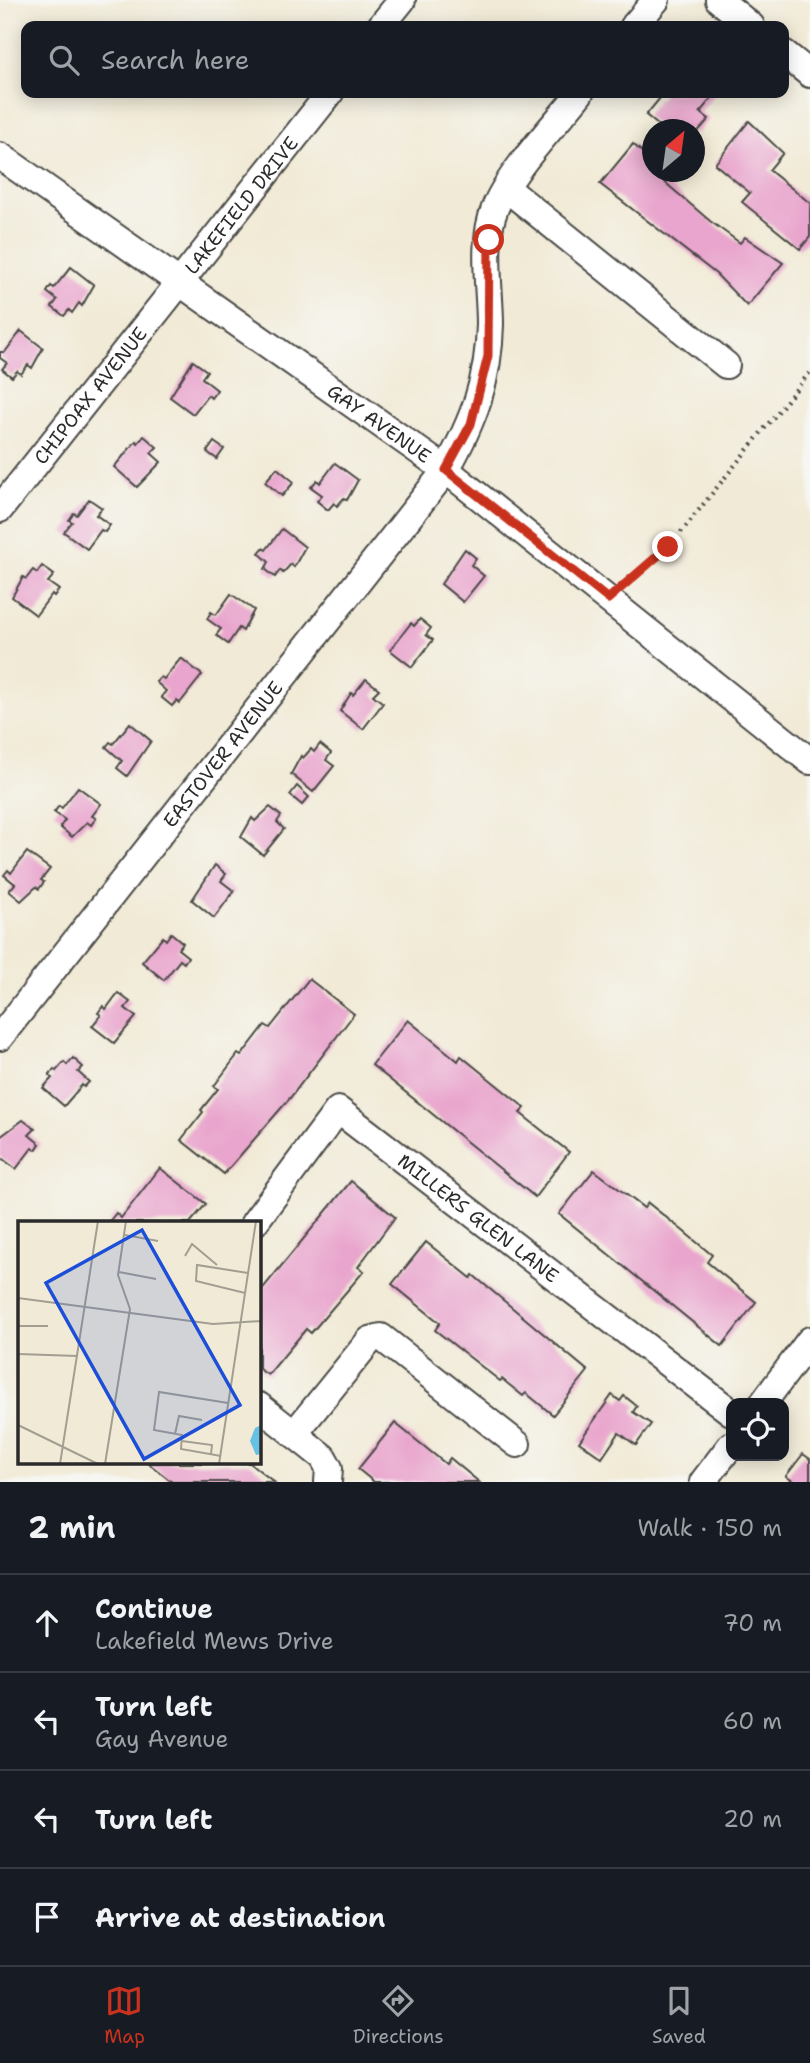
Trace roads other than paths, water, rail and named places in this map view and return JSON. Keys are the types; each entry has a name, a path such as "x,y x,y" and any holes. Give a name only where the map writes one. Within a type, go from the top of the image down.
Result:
{"street":[{"path":"385,21 402,0"},
{"path":"638,21 656,0"},
{"path":"719,0 745,21"},
{"path":"789,57 810,74"},
{"name":"LAKEFIELD DRIVE","path":"182,284 326,98"},
{"name":"EASTOVER AVENUE","path":"0,1037 446,470 471,424 479,401 488,356 491,221 506,188 576,98"},
{"name":"GAY AVENUE","path":"0,156 446,470 810,761"},
{"path":"506,188 726,365"},
{"name":"CHIPOAX AVENUE","path":"0,509 182,284"},
{"name":"MILLERS GLEN LANE","path":"255,1221 338,1110 726,1408"},
{"path":"294,1434 370,1340 381,1337 517,1444"},
{"path":"767,1398 810,1340"},
{"path":"261,1408 323,1457 329,1468 328,1482"},
{"path":"703,1482 726,1452"}]}
